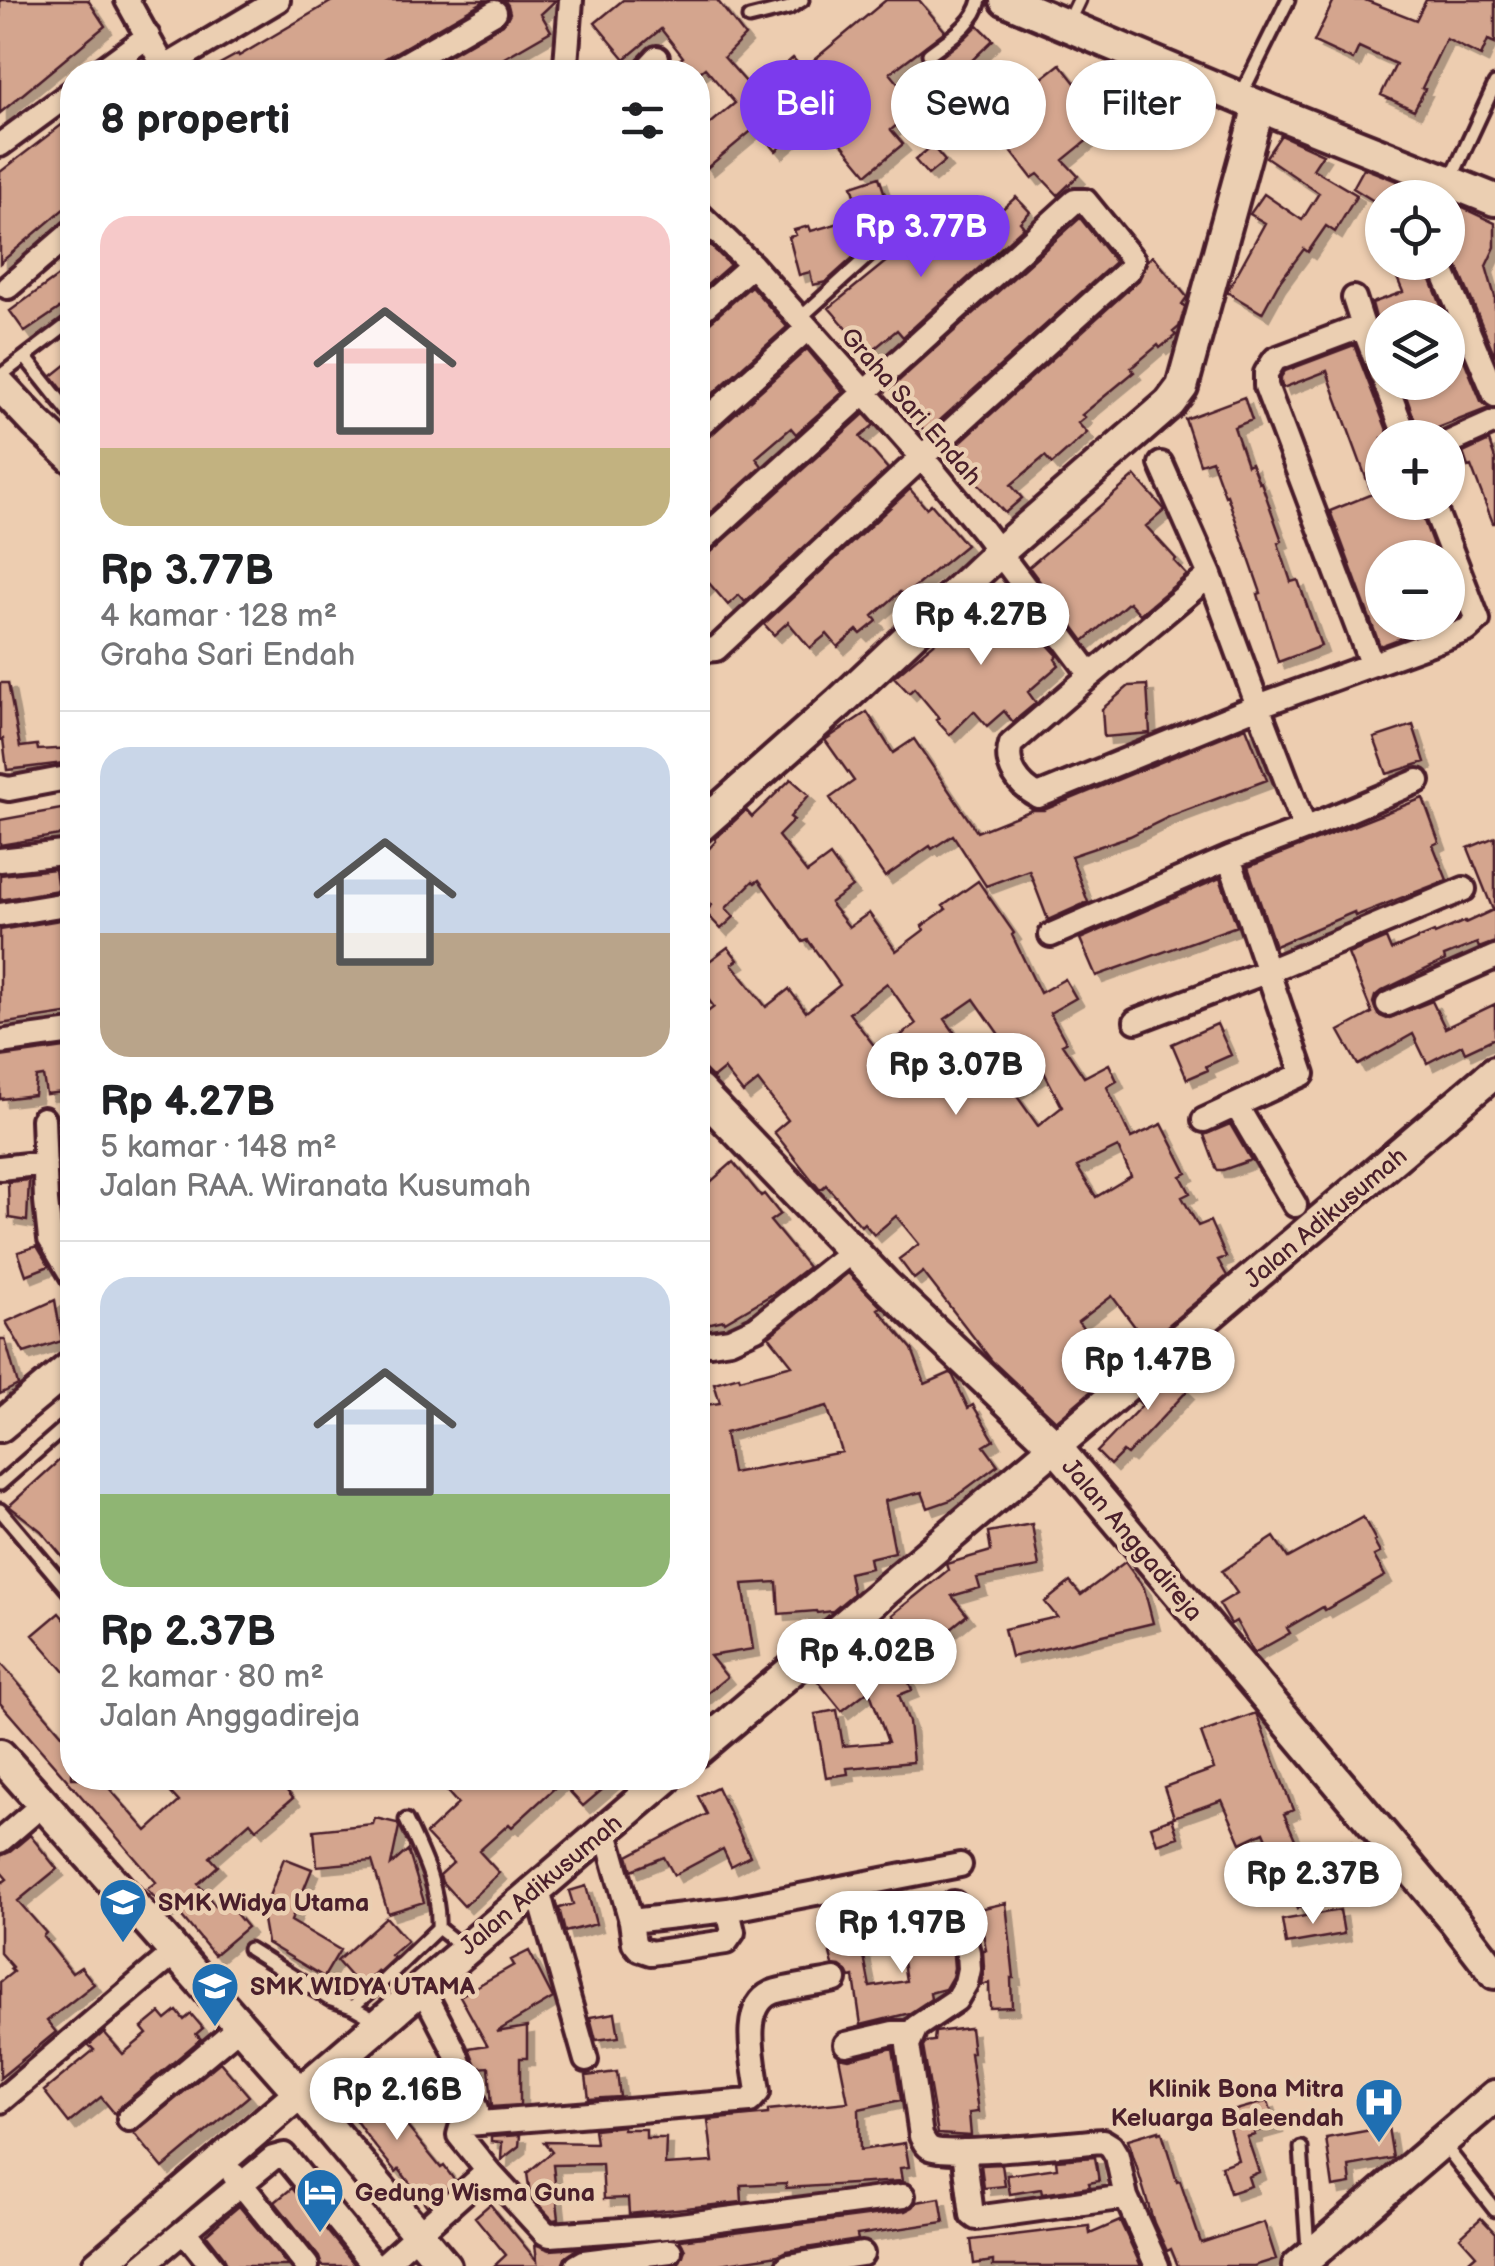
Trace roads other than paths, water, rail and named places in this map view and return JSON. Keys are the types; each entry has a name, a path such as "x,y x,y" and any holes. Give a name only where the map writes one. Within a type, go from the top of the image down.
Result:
{"main road":[{"path":"1006,0 1072,13 1249,102 1447,180"},
{"path":"710,817 848,695 998,553 1156,417 1182,387 1249,102"},
{"path":"1465,187 1495,200"},
{"path":"0,384 60,446"},
{"name":"Jalan Adikusumah","path":"710,1740 1495,1072"},
{"name":"Jalan Anggadireja","path":"710,1102 885,1285 1054,1446 1495,1973"},
{"path":"0,1426 60,1376"},
{"path":"0,1755 299,2092 445,2266"},
{"name":"Jalan Adikusumah","path":"98,2266 652,1790"},
{"path":"1304,2261 1495,2096"}],"street":[{"path":"127,0 139,43 156,60"},
{"path":"179,60 249,7 278,0"},
{"path":"566,60 571,0"},
{"path":"412,60 495,12"},
{"path":"116,60 139,43"},
{"path":"0,145 60,101"},
{"path":"710,533 1075,200 1086,200 1133,260 1133,265 716,649 710,650"},
{"name":"Graha Sari Endah","path":"710,224 752,264 922,457 1092,676"},
{"path":"8,287 60,242"},
{"path":"710,302 752,264"},
{"path":"1447,280 1495,396"},
{"path":"1354,298 1365,331"},
{"path":"710,415 804,324"},
{"path":"1363,326 1275,359 1266,373 1266,386 1371,664"},
{"path":"1465,435 1495,422"},
{"path":"1161,464 1210,575 1305,828"},
{"path":"1210,575 1011,744 1010,763 1020,784 1038,796 1258,706 1467,630 1478,620 1439,520"},
{"path":"0,787 9,790 60,779"},
{"path":"1051,934 1418,781"},
{"path":"0,860 60,853"},
{"path":"1204,1120 1303,1074 1229,858"},
{"path":"1136,1022 1464,889"},
{"path":"0,914 60,904"},
{"path":"1388,1004 1495,957"},
{"path":"0,1042 60,1034"},
{"path":"1236,1105 1294,1205"},
{"path":"43,1119 50,1239 60,1256"},
{"path":"0,1168 44,1164"},
{"path":"710,1343 730,1340 756,1328 852,1250"},
{"path":"0,1840 42,1804"},
{"path":"605,1830 634,1943 639,1949 652,1953 726,1942 733,1932 728,1910"},
{"path":"631,1921 728,1910 960,1866"},
{"path":"537,1887 586,2060"},
{"path":"954,1903 968,1952 966,1983 956,2000 916,2026 908,2045 926,2145 933,2150 964,2151 1103,2140 1117,2156 1126,2196 1157,2266"},
{"path":"0,2101 174,1952"},
{"path":"836,1980 770,1994 756,2008 751,2027 758,2092 750,2101 468,2124 459,2135 550,2236 665,2227 903,2196"},
{"path":"421,1986 454,2050 478,2109"},
{"path":"129,2119 240,2026"},
{"path":"846,2044 911,2033"},
{"path":"964,2151 972,2215 976,2218 1126,2196"},
{"path":"142,2266 241,2183 284,2154 378,2266 488,2171"},
{"path":"222,2159 307,2266"},
{"path":"577,2266 584,2262 672,2259 665,2227"},
{"path":"184,2231 212,2266"},
{"path":"788,2266 862,2254"}],"lane":[{"path":"749,18 790,8 802,0"},
{"path":"929,54 966,23 980,0"},
{"path":"1249,102 1288,0"},
{"path":"1450,180 1495,84"},
{"path":"804,324 909,220"},
{"path":"0,376 60,330"},
{"path":"25,358 60,401"},
{"path":"0,1484 60,1432"},
{"path":"0,1510 60,1581"},
{"path":"352,2007 438,1928 433,1885 406,1820"},
{"path":"438,1928 465,1948"},
{"path":"249,1949 329,1999 380,2022"},
{"path":"1441,2142 1495,2210"},
{"path":"1301,2148 1304,2261"}],"place":[{"name":"SMK Widya Utama","path":"123,1944"},
{"name":"SMK WIDYA UTAMA","path":"215,2028"},
{"name":"Klinik Bona Mitra Keluarga Baleendah","path":"1379,2144"},
{"name":"Gedung Wisma Guna","path":"320,2234"}]}
